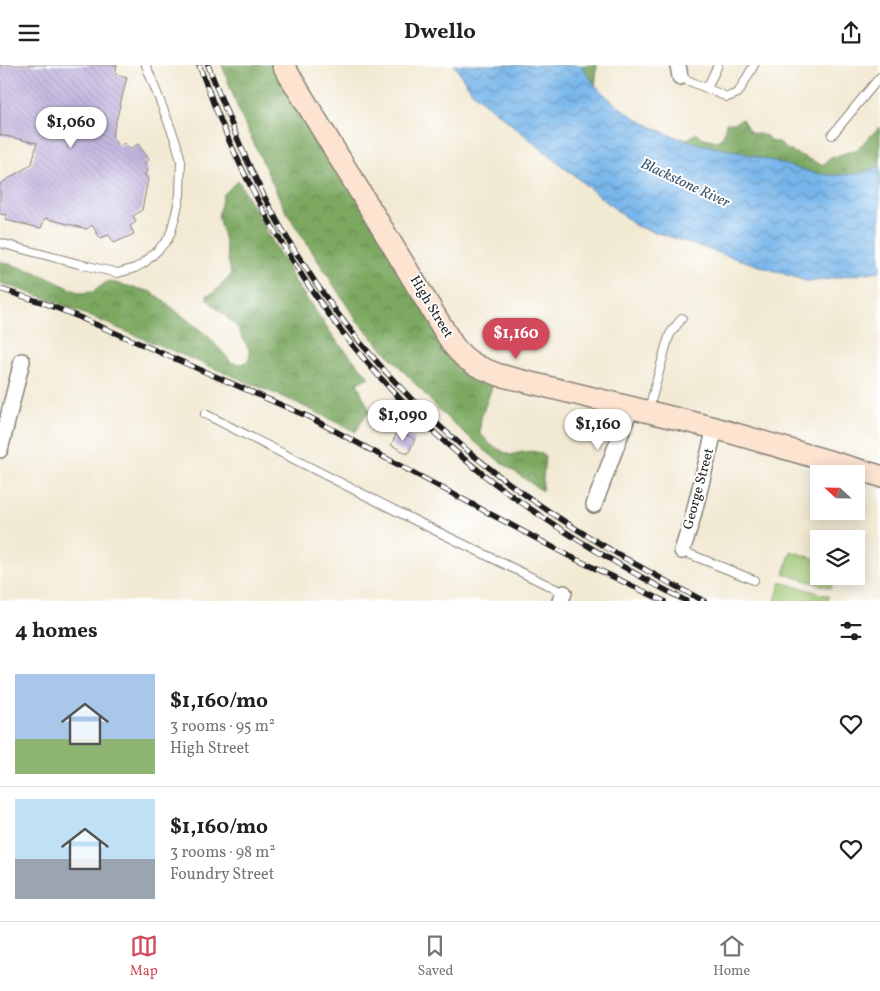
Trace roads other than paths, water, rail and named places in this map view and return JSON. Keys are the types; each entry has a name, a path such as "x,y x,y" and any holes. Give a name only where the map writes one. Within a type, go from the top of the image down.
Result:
{"street":[{"name":"High Street","path":"283,65 454,345 464,358 478,367 499,375 715,428 880,476"},
{"path":"0,450 22,361"},
{"path":"594,505 626,420 639,409"},
{"name":"George Street","path":"682,551 692,520 715,428"}],"lane":[{"path":"0,243 118,273 144,263 168,239 180,195 181,161 176,142 146,65"},
{"path":"707,88 718,65"},
{"path":"679,71 707,88 727,97 738,93 754,65"},
{"path":"832,135 880,77"},
{"path":"639,409 670,334 682,318"},
{"path":"205,414 562,597"},
{"path":"682,551 754,580"}],"water":[{"name":"Blackstone River","path":"454,65 582,65 595,85 622,109 652,127 677,138 749,154 828,175 855,174 880,166 880,271 809,282 636,226 473,93"}],"railway":[{"path":"199,65 223,126 250,185 281,241 315,295 354,346 396,395 442,440 516,499 587,546 686,601"},
{"path":"208,65 249,166 279,224 324,295 349,328 404,391 465,449 522,493 598,543 704,601"},
{"path":"0,289 74,315 309,417 569,556 664,601"}]}
